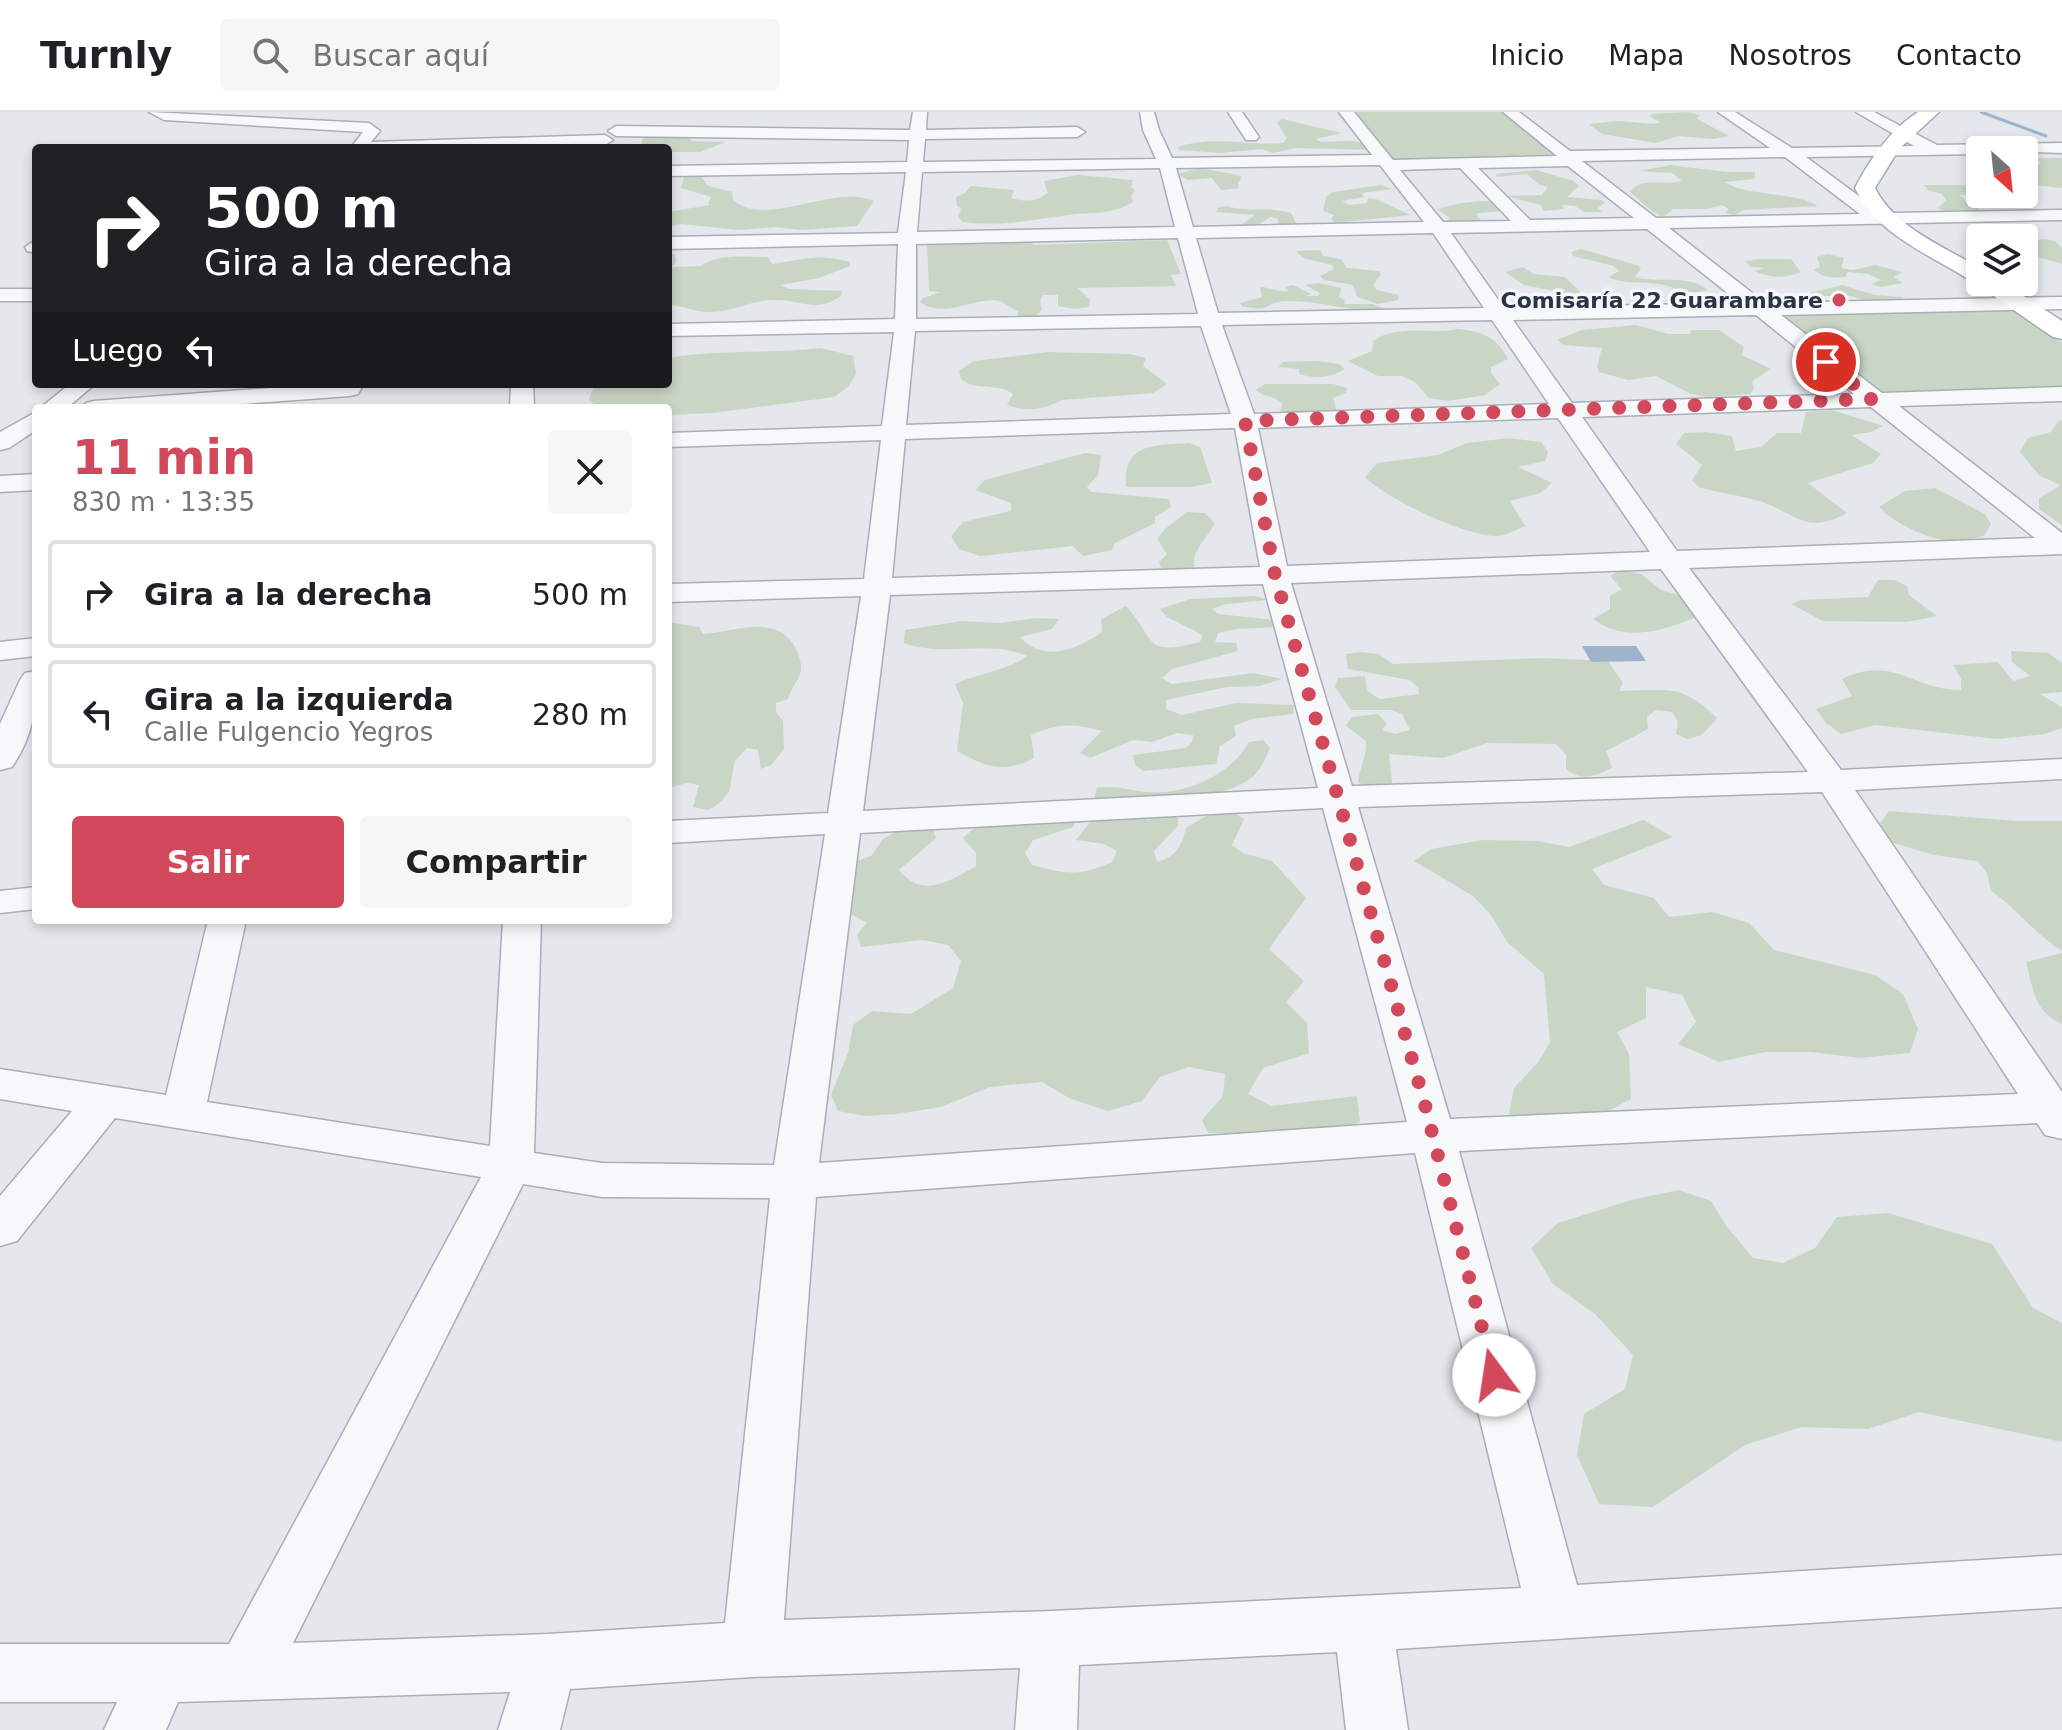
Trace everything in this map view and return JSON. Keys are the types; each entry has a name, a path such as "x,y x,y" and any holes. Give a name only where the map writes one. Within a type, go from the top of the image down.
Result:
{"main road":[{"path":"1930,112 1904,132 1890,151 1865,188 1867,200 1886,217 1966,269"},
{"path":"2008,296 2062,332"}],"street":[{"path":"156,112 154,114 164,116 369,128 372,131 362,144"},
{"path":"607,140 649,112"},
{"path":"752,1649 794,1182 877,587 905,325 907,239 920,112"},
{"path":"1147,112 1188,234 1210,321 1245,421 1275,575 1433,1136 1556,1613"},
{"path":"1235,112 1251,137"},
{"path":"1346,112 1439,229 1670,561 1832,781 2058,1114"},
{"path":"1510,112 2062,545"},
{"path":"1725,112 1787,152 1869,212 1886,217"},
{"path":"1863,112 1966,166"},
{"path":"472,144 1077,132"},
{"path":"672,171 1166,162 1465,164 1787,152 2062,148"},
{"path":"1465,164 1527,227"},
{"path":"2038,201 2062,214"},
{"path":"672,243 2062,214"},
{"path":"0,295 32,295"},
{"path":"672,330 2062,303"},
{"path":"57,404 79,388"},
{"path":"167,404 349,394"},
{"path":"672,440 2062,394"},
{"path":"0,443 32,422"},
{"path":"0,484 32,482"},
{"path":"672,593 1275,575 2062,545"},
{"path":"0,651 32,647"},
{"path":"0,760 32,689"},
{"path":"672,832 1339,797 1832,781 2062,769"},
{"path":"0,902 32,898"},
{"path":"183,1114 226,924"},
{"path":"246,1673 511,1164 522,924"},
{"path":"0,1084 602,1180 794,1182 1433,1136 2058,1114"},
{"path":"1,1225 104,1102"},
{"path":"0,1673 246,1673 548,1662 752,1649 1051,1639 1556,1613 2062,1581"},
{"path":"1363,1623 1377,1730"},
{"path":"1046,1730 1051,1639"},
{"path":"529,1730 548,1662"},
{"path":"135,1730 161,1672"}],"green space":[{"path":"1346,112 1509,112 1568,161 1388,165"},
{"path":"1687,112 1700,115 1697,119 1729,136 1714,139 1678,136 1656,143 1602,134 1589,124 1618,121 1655,124 1660,122 1649,116 1653,114"},
{"path":"1282,119 1341,133 1316,139 1321,142 1356,142 1374,150 1296,148 1273,153 1262,149 1221,153 1179,150 1178,147 1217,141 1283,143 1287,138 1277,123"},
{"path":"688,135 691,141 726,142 700,152 672,152 672,144 642,144 643,137"},
{"path":"2038,158 2062,158 2062,188 2038,185 2038,164 2041,164"},
{"path":"1670,165 1755,172 1754,179 1724,182 1818,206 1743,210 1735,215 1725,213 1729,209 1722,205 1707,209 1673,209 1663,217 1630,192 1641,184 1682,181 1672,173 1639,171"},
{"path":"1200,168 1242,177 1239,188 1221,190 1212,178 1188,180 1177,174"},
{"path":"1536,170 1574,181 1579,186 1567,197 1601,200 1605,203 1598,208 1602,212 1584,212 1575,206 1562,205 1564,209 1543,211 1541,205 1506,196 1542,195 1548,187 1538,184 1527,174 1497,177 1496,174"},
{"path":"1078,175 1133,180 1133,202 1110,211 1028,221 975,223 962,222 958,216 961,209 956,197 971,186 1014,190 1011,198 1030,200 1048,193 1044,181"},
{"path":"701,176 708,186 732,192 733,200 747,208 782,208 840,197 874,201 857,226 801,230 672,226 672,211 710,205 711,197 681,188 684,177"},
{"path":"1381,185 1392,189 1362,193 1364,197 1342,201 1349,205 1367,203 1368,198 1376,199 1410,215 1335,223 1331,219 1334,215 1323,211 1326,197 1333,192"},
{"path":"1924,185 1966,185 1966,194 1959,195 1966,201 1966,208 1982,211 1948,212 1938,208 1946,200 1942,194 1928,190"},
{"path":"1496,202 1505,211 1478,213 1476,215 1484,223 1443,223 1450,218 1437,209 1461,203"},
{"path":"1219,207 1291,213 1297,225 1278,225 1278,218 1270,217 1257,226 1241,225 1255,215 1216,212"},
{"path":"1167,240 1181,274 1171,275 1176,286 1078,288 1090,300 1089,307 1075,309 1058,306 1058,295 1043,295 1040,301 1042,310 1031,320 1017,318 1018,311 995,300 947,309 929,307 920,302 941,292 929,291 927,244 1032,242 1033,245"},
{"path":"2038,240 2055,241 2062,248 2062,264 2038,257"},
{"path":"1581,249 1637,265 1641,268 1635,277 1682,280 1708,290 1691,292 1657,284 1615,280 1608,277 1619,271 1614,266 1573,256 1571,252"},
{"path":"1320,250 1323,256 1341,259 1347,268 1379,271 1381,274 1373,285 1377,290 1399,295 1398,300 1378,304 1357,297 1353,285 1324,280 1320,276 1334,269 1332,265 1303,258 1296,251"},
{"path":"1828,254 1844,258 1841,268 1853,270 1875,265 1902,272 1894,277 1903,283 1880,287 1872,284 1881,280 1868,274 1848,272 1845,277 1825,276 1814,270 1820,267 1817,257"},
{"path":"742,256 768,257 772,264 810,258 850,262 850,266 819,278 780,285 789,289 842,291 841,296 824,304 766,301 705,312 672,305 672,267 701,266 715,259"},
{"path":"1791,259 1801,272 1783,277 1772,276 1754,271 1765,268 1751,267 1745,261"},
{"path":"1523,267 1533,274 1565,277 1585,297 1524,285 1505,272"},
{"path":"1319,283 1341,288 1339,297 1345,300 1344,304 1372,304 1385,309 1381,312 1288,301 1258,309 1240,303 1262,297 1260,287 1289,291 1285,287 1293,285 1311,294 1306,296 1318,296 1320,293 1305,285"},
{"path":"1842,285 1875,295 1902,297 1904,302 1810,293"},
{"path":"2011,310 2062,343 2062,393 1892,397 1875,393 1771,314"},
{"path":"1636,325 1668,334 1719,330 1744,347 1742,355 1771,369 1752,381 1754,389 1750,394 1707,397 1691,394 1656,376 1628,380 1599,372 1597,366 1602,348 1564,345 1557,340 1582,330"},
{"path":"1458,329 1488,336 1508,359 1491,367 1491,373 1500,384 1485,395 1448,401 1429,398 1415,382 1402,376 1378,376 1348,361 1372,351 1373,341 1382,336 1403,331"},
{"path":"821,348 853,356 856,374 848,387 834,397 712,413 672,415 672,404 594,404 589,399 593,388 672,388 672,357 706,353"},
{"path":"1048,352 1130,354 1146,358 1143,366 1167,384 1153,393 1062,400 1042,408 1021,409 1007,405 1013,394 1007,390 974,385 961,379 959,371 974,361"},
{"path":"1283,362 1339,364 1345,369 1317,377 1299,374 1299,369 1278,367"},
{"path":"1265,384 1333,384 1347,388 1346,393 1333,398 1337,412 1299,416 1281,411 1282,403 1256,390"},
{"path":"1832,410 1883,426 1871,432 1851,435 1881,454 1873,463 1808,483 1847,513 1821,523 1802,520 1759,501 1698,487 1692,480 1702,465 1676,444 1684,433 1706,432 1732,436 1736,451 1761,447 1777,433 1801,433 1806,412"},
{"path":"2059,420 2062,421 2062,525 2039,509 2039,498 2061,485 2040,476 2020,452 2028,438 2051,432"},
{"path":"1509,438 1541,442 1548,452 1545,461 1518,467 1552,483 1540,493 1510,501 1525,526 1503,535 1482,534 1446,523 1390,496 1365,477 1377,463 1438,455 1467,443"},
{"path":"1189,443 1200,447 1212,483 1191,487 1126,487 1126,472 1135,454 1153,446"},
{"path":"1085,453 1101,455 1098,475 1087,487 1092,492 1169,499 1171,507 1155,517 1155,523 1115,543 1112,550 1083,556 1073,546 980,556 959,549 951,536 963,522 1011,511 1011,503 975,490 985,480"},
{"path":"1935,488 1985,514 1991,524 1984,536 1953,541 1934,538 1903,525 1879,507 1905,491"},
{"path":"1187,512 1205,513 1215,523 1197,551 1195,570 1162,571 1159,562 1167,554 1157,539"},
{"path":"1621,570 1641,574 1661,590 1682,596 1696,617 1670,627 1631,633 1618,631 1593,619 1610,609 1610,596 1622,589 1610,576"},
{"path":"1878,580 1894,580 1907,586 1909,595 1937,616 1907,622 1823,621 1791,604 1801,600 1868,597"},
{"path":"1255,596 1268,600 1226,604 1212,609 1218,614 1275,620 1277,627 1218,633 1215,642 1236,643 1238,651 1172,669 1162,678 1172,684 1253,673 1282,679 1260,686 1227,687 1166,700 1166,709 1182,715 1236,703 1294,705 1293,714 1252,719 1234,726 1236,736 1220,746 1216,764 1143,771 1135,765 1133,755 1186,748 1192,742 1193,735 1177,733 1152,742 1133,740 1090,758 1080,753 1102,731 1075,726 1058,726 1031,735 1034,758 1024,763 1004,767 977,761 957,751 963,703 955,684 1012,665 1027,656 997,649 935,649 904,643 905,630 962,621 1000,623 1036,618 1059,619 1052,629 1020,637 1039,650 1060,651 1082,644 1102,632 1101,619 1126,606 1153,642 1159,646 1181,646 1200,642 1203,635 1167,617 1160,609 1190,599"},
{"path":"672,623 699,627 703,634 765,627 787,636 795,647 801,668 788,699 776,703 776,712 783,721 784,749 771,765 761,769 758,750 747,748 735,761 727,794 709,810 693,807 699,785 687,783 672,787"},
{"path":"2011,651 2048,653 2062,663 2062,692 2040,694 2062,707 2062,728 2045,734 1997,739 1875,725 1841,734 1826,723 1816,709 1852,696 1842,679 1860,672 1889,671 1944,689 1961,690 1961,679 1953,665 1998,662 2013,681 2030,676 2012,662"},
{"path":"1346,654 1379,654 1393,664 1543,658 1608,661 1623,683 1619,691 1662,690 1683,694 1717,718 1702,735 1687,739 1676,734 1678,722 1672,712 1656,710 1647,717 1648,729 1606,751 1612,768 1594,775 1583,777 1566,769 1566,755 1556,744 1487,743 1443,758 1389,754 1392,783 1371,789 1358,782 1366,741 1346,726 1352,717 1378,714 1387,724 1382,730 1395,734 1410,730 1402,714 1391,710 1351,710 1335,687 1338,678 1365,676 1367,691 1380,699 1419,694 1418,688 1410,680 1348,669"},
{"path":"1263,740 1270,748 1265,760 1251,778 1236,787 1196,798 1152,802 1094,799 1097,788 1161,792 1191,787 1231,764 1249,742"},
{"path":"1169,808 1178,818 1178,826 1154,851 1157,862 1177,850 1186,828 1206,816 1234,812 1244,819 1232,845 1243,853 1272,861 1306,898 1269,949 1304,981 1286,1002 1307,1023 1309,1053 1263,1068 1248,1094 1271,1106 1357,1096 1360,1122 1328,1135 1208,1133 1202,1120 1223,1096 1225,1074 1189,1067 1160,1077 1142,1101 1108,1111 1069,1098 1042,1082 990,1087 941,1107 896,1114 865,1116 838,1111 831,1095 848,1053 853,1025 872,1011 911,1014 953,988 961,961 948,945 923,940 861,947 857,935 867,923 849,913 841,867 871,856 883,839 901,829 933,829 936,838 899,870 917,884 936,885 976,866 976,853 963,838 980,823 1071,818 1075,822 1073,827 1033,840 1025,853 1032,865 1064,872 1081,872 1112,862 1117,851 1104,844 1076,840 1089,823 1113,811 1149,820"},
{"path":"1889,811 2018,821 2062,821 2062,951 1991,891 1987,873 1977,861 1934,855 1887,841 1880,823"},
{"path":"1643,820 1673,837 1592,869 1604,885 1654,898 1669,917 1712,912 1749,923 1774,950 1875,975 1903,994 1918,1029 1910,1053 1860,1058 1811,1052 1765,1052 1719,1062 1678,1044 1696,1022 1682,995 1646,987 1646,1018 1617,1032 1629,1054 1631,1099 1580,1126 1508,1120 1514,1088 1539,1061 1550,1042 1544,974 1507,942 1491,915 1473,896 1414,861 1431,849 1483,840 1537,841 1569,847"},
{"path":"2062,953 2062,1024 2040,1006 2026,962"},
{"path":"1679,1190 1711,1201 1727,1227 1753,1258 1783,1263 1815,1248 1837,1217 1888,1213 1992,1244 2033,1308 2062,1323 2062,1442 1919,1412 1868,1429 1801,1427 1745,1445 1653,1507 1599,1504 1577,1455 1584,1414 1625,1389 1633,1355 1595,1314 1553,1284 1531,1248 1558,1223 1635,1199"}],"water":[{"path":"1582,646 1636,646 1646,661 1591,662"}],"waterway":[{"path":"1981,112 2046,136"}],"place":[{"name":"Comisaría 22 Guarambare","path":"1839,300"}],"route":[{"path":"1494,1375 1425,1105 1275,575 1245,421 1872,399 1826,362"}]}
